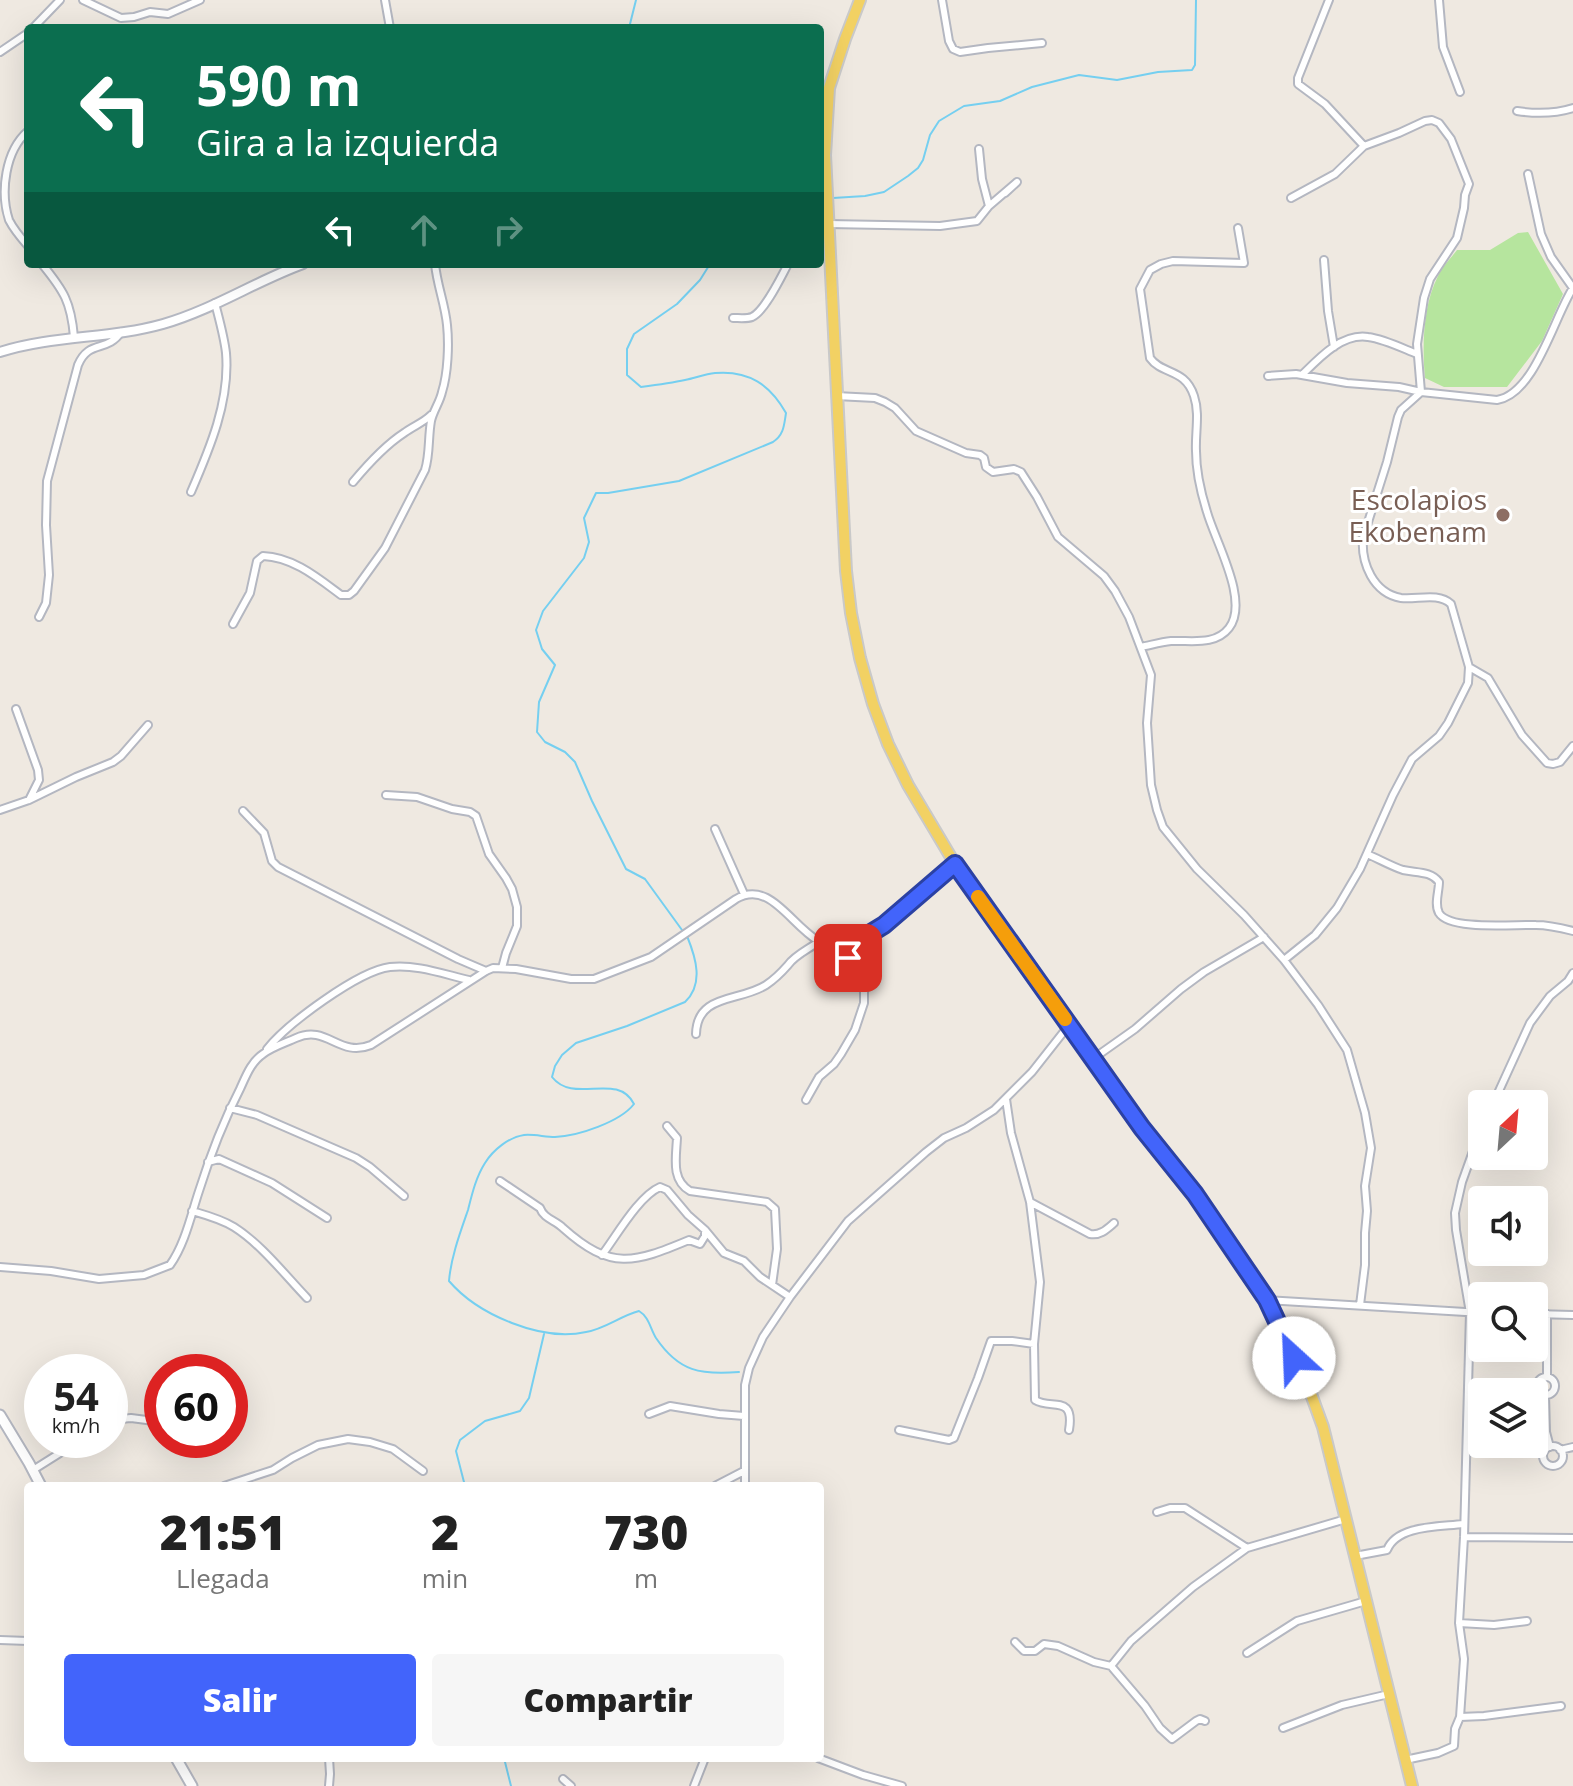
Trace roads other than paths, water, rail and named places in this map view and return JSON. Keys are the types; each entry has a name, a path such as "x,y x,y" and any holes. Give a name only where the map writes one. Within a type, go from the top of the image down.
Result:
{"main road":[{"path":"860,0 824,86 828,224 825,250 846,571 860,658 873,704 908,785 955,864 1142,1128 1195,1194 1267,1300 1323,1427 1412,1786"},
{"path":"0,1415 39,1482"},
{"path":"178,1762 192,1786"}],"street":[{"path":"37,24 60,0"},
{"path":"83,0 121,18 150,12 168,14 200,0"},
{"path":"385,0 389,24"},
{"path":"942,0 953,49 960,52 1042,43"},
{"path":"1329,0 1298,84 1325,104 1364,146"},
{"path":"1439,0 1443,47 1460,92"},
{"path":"0,52 24,39"},
{"path":"1517,111 1535,114 1573,108"},
{"path":"1291,198 1335,174 1364,146 1425,121 1439,123 1451,139 1469,184 1457,238 1426,289 1419,321 1417,354 1421,392"},
{"path":"24,134 9,156 2,194 7,218 24,241"},
{"path":"979,149 981,177 989,206"},
{"path":"1268,376 1302,375 1497,400 1511,395 1552,336 1559,312 1573,288 1551,257 1541,234 1528,174"},
{"path":"828,224 956,225 977,221 1017,182 1005,193"},
{"path":"1141,647 1214,638 1231,626 1236,614 1236,599 1202,490 1196,451 1198,429 1195,398 1183,377 1150,358 1140,289 1150,270 1161,264 1173,261 1244,263 1238,228"},
{"path":"1324,260 1334,347"},
{"path":"45,268 67,298 73,317 74,337"},
{"path":"0,352 159,325 294,268"},
{"path":"233,624 250,593 257,561 263,556 272,556 300,567 341,595 349,595 385,548 425,470 433,414 442,393 447,325 435,268"},
{"path":"733,318 754,316 762,309 786,268"},
{"path":"191,492 220,415 227,369 226,348 215,303"},
{"path":"39,617 46,603 49,575 47,481 78,365 90,349 111,344 121,332"},
{"path":"1302,375 1326,352 1358,337 1369,337 1417,354"},
{"path":"1284,960 1329,919 1360,869 1412,759 1439,736 1468,683 1469,667 1451,604 1437,597 1398,598 1387,593 1375,583 1363,560 1363,538 1398,417 1401,410 1421,392"},
{"path":"836,396 875,398 885,402 895,408 916,431 966,453 980,455 986,467 993,472 1014,469 1021,472 1058,537 1104,576 1129,617 1151,675 1147,723 1151,785 1163,827 1197,869 1284,960 1347,1050 1365,1113 1371,1148 1365,1186 1365,1265 1360,1305"},
{"path":"353,482 374,458 404,432 433,414"},
{"path":"1469,667 1488,678 1522,735 1547,763 1560,762 1573,746"},
{"path":"16,709 38,770 39,780 29,800"},
{"path":"0,810 113,762 148,725"},
{"path":"386,795 417,797 476,816 489,854 512,889 517,907 517,926 502,968"},
{"path":"243,811 264,833 272,861 278,867 486,971"},
{"path":"715,829 744,894"},
{"path":"1367,854 1397,867 1436,878 1439,882 1438,911 1450,921 1484,926 1554,926 1573,931"},
{"path":"265,1052 309,1034 351,1049 361,1049 486,971 502,968 571,979 594,979 651,957 744,894 758,894 766,898 818,942 848,947 884,925 955,864"},
{"path":"1094,1058 1135,1029 1204,972 1264,937"},
{"path":"696,1034 699,1017 711,1005 763,987 818,942"},
{"path":"806,1100 819,1077 841,1054 855,1030 864,1003 864,990 850,965 848,947"},
{"path":"0,1267 99,1279 144,1275 170,1265 208,1162 250,1068 290,1026 344,987 381,968 420,968 469,980"},
{"path":"1499,1090 1530,1023 1550,996 1573,973"},
{"path":"745,1482 745,1385 763,1337 790,1297 848,1221 944,1138 983,1118 1006,1099 1069,1025"},
{"path":"1006,1099 1011,1133 1030,1202 1040,1282 1034,1344 1035,1400 1040,1404 1054,1403 1066,1408 1070,1414 1069,1430"},
{"path":"230,1108 257,1115 356,1158 404,1196"},
{"path":"667,1126 677,1138 675,1171 684,1188 767,1202 775,1209 777,1249 772,1285"},
{"path":"208,1162 219,1159 254,1173 327,1218"},
{"path":"1468,1163 1455,1213 1468,1301"},
{"path":"500,1181 540,1208 542,1215 561,1225 588,1248 615,1259 639,1258 689,1240 700,1244 705,1230"},
{"path":"602,1255 636,1209 660,1187 667,1190 724,1253 744,1261 760,1277 790,1297"},
{"path":"1030,1202 1090,1234 1103,1232 1114,1223"},
{"path":"192,1211 232,1226 251,1240 307,1298"},
{"path":"1267,1300 1468,1313"},
{"path":"1548,1314 1573,1315"},
{"path":"899,1430 949,1440 954,1438 991,1341 1034,1344"},
{"path":"1405,1760 1454,1746 1455,1729 1460,1717 1464,1659 1459,1623 1468,1362"},
{"path":"1547,1362 1547,1376"},
{"path":"1541,1378 1547,1376 1553,1379 1555,1388 1548,1394"},
{"path":"649,1414 670,1406 744,1416"},
{"path":"236,1482 273,1470 318,1445 348,1439 393,1449 423,1471"},
{"path":"1548,1440 1550,1447"},
{"path":"1550,1447 1543,1457 1549,1465 1555,1466 1561,1462 1563,1456 1560,1450"},
{"path":"1550,1447 1560,1450 1573,1447"},
{"path":"33,1470 52,1458"},
{"path":"723,1482 744,1471"},
{"path":"1157,1512 1185,1508 1247,1548"},
{"path":"1111,1666 1131,1641 1193,1587 1247,1548 1346,1519"},
{"path":"1355,1556 1387,1550 1391,1541 1404,1533 1463,1524"},
{"path":"1464,1537 1573,1538"},
{"path":"1247,1653 1305,1617 1366,1601"},
{"path":"1459,1623 1494,1625 1527,1621"},
{"path":"0,1640 24,1641"},
{"path":"1015,1642 1024,1651 1035,1651 1044,1644 1058,1646 1111,1666 1172,1739 1196,1721 1205,1721"},
{"path":"1283,1728 1342,1705 1389,1694"},
{"path":"1460,1717 1561,1706"},
{"path":"824,1760 902,1786"},
{"path":"329,1762 329,1786"},
{"path":"694,1786 703,1762"},
{"path":"862,1786 863,1775"},
{"path":"563,1779 571,1786"}],"waterway":[{"path":"630,24 636,0"},
{"path":"833,198 884,192 908,176 923,160 930,135 939,121 964,106 1000,101 1032,87 1079,75 1117,80 1158,72 1192,70 1195,65 1196,0"},
{"path":"682,930 645,879 626,869 575,762 565,752 545,742 537,732 539,702 555,665 542,649 536,630 543,611 584,558 589,542 584,518 596,493 679,481 773,442 781,433 786,413 765,387 748,377 715,373 641,387 627,375 627,349 634,334 677,304 708,268"},
{"path":"687,936 695,962 696,979 695,987 685,1002 576,1043 555,1066 552,1077 561,1085 617,1090 634,1104 619,1117 586,1131 555,1137 524,1135 507,1141 497,1149 485,1163 477,1180 449,1281 476,1305 493,1315 550,1333 593,1330 639,1311 656,1338 682,1364 702,1372 739,1372"},
{"path":"464,1482 456,1451 460,1440 485,1421 520,1411 529,1398 544,1334"},
{"path":"505,1762 511,1786"}],"place":[{"name":"Escolapios Ekobenam","path":"1503,515"}]}
